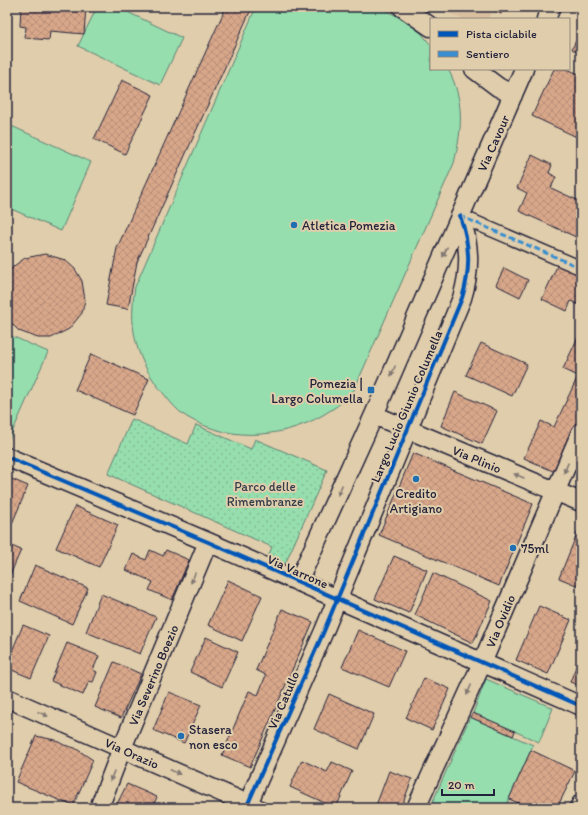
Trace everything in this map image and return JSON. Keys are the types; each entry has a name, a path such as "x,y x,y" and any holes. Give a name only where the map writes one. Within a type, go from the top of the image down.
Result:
{"street":[{"path":"402,7 430,26"},
{"path":"546,18 551,7"},
{"path":"475,70 498,87 513,95"},
{"name":"Via Cavour","path":"460,216 524,70"},
{"path":"460,216 581,268"},
{"name":"Largo Lucio Giunio Columella","path":"298,582 374,415 460,216"},
{"name":"Largo Lucio Giunio Columella","path":"336,599 465,288 469,256 466,235 460,216"},
{"name":"Via Plinio","path":"374,415 581,502"},
{"name":"Via Ovidio","path":"416,808 482,663 581,432"},
{"name":"Via Varrone","path":"7,457 208,542 581,706"},
{"name":"Via Severino Boezio","path":"99,808 122,748 208,542"},
{"name":"Via Catullo","path":"250,807 336,599"},
{"name":"Via Orazio","path":"7,698 122,748 250,807"},
{"path":"579,808 581,804"}],"shaded area":[{"path":"434,7 503,7 501,14 492,11 488,18 460,18"}],"green space":[{"path":"97,7 117,7 182,38 160,85 78,46"},
{"name":"Atletica Pomezia","path":"256,7 379,7 401,18 421,33 430,44 430,70 448,70 457,93 460,127 454,163 354,390 343,401 315,419 297,427 279,432 260,434 241,434 223,431 204,426 187,417 174,406 156,384 138,349 133,326 133,301 135,287"},
{"path":"7,124 91,162 61,231 7,207"},
{"path":"7,334 48,352 7,444"},
{"name":"Parco delle Rimembranze","path":"132,419 188,444 196,425 251,449 255,439 327,470 285,564 268,557 272,547 108,474"},
{"path":"486,679 553,708 539,742 473,713"},
{"path":"470,717 533,745 531,750 505,808 430,808"}],"building":[{"path":"21,7 86,7 84,34 50,31 49,40 25,38 26,27 20,26"},
{"path":"226,7 252,7 137,262 128,309 106,305 117,248"},
{"path":"487,7 503,7 501,14"},
{"path":"581,30 581,54 572,49"},
{"path":"554,70 569,70 581,75 581,139 532,116"},
{"path":"122,80 153,95 125,154 94,139"},
{"path":"532,155 552,165 549,173 556,177 551,188 577,200 581,193 581,229 579,228 576,237 519,211 527,193 517,188"},
{"path":"45,254 65,260 75,269 82,281 85,300 82,313 69,329 51,338 38,338 19,331 7,319 7,274 14,266 25,258"},
{"path":"558,264 581,274 581,306 571,301 567,311 542,299"},
{"path":"504,268 528,280 520,297 496,285"},
{"path":"579,335 581,336 581,415 555,472 524,458 541,421 554,427 578,376 563,369"},
{"path":"481,343 527,364 512,396 466,375"},
{"path":"91,354 149,379 133,415 75,390"},
{"path":"455,392 497,411 482,444 441,426"},
{"path":"413,453 533,504 499,586 379,535"},
{"path":"7,477 28,486 11,526 7,524"},
{"path":"75,506 118,525 99,567 56,548"},
{"path":"581,524 581,587 559,578"},
{"path":"7,544 21,550 7,582"},
{"path":"150,550 163,556 166,550 189,560 172,600 149,590 153,582 126,570 133,554 146,560"},
{"path":"394,556 427,570 409,613 375,599"},
{"path":"35,565 88,588 72,624 20,601"},
{"path":"433,573 492,601 473,643 415,615"},
{"path":"228,580 262,596 242,641 208,625"},
{"path":"101,594 156,617 140,654 86,632"},
{"path":"539,606 571,620 548,674 516,660"},
{"path":"282,609 313,622 250,767 222,755 249,691 258,695 266,675 256,670"},
{"path":"23,625 49,636 31,678 7,668 7,663"},
{"path":"358,630 405,651 389,687 342,667"},
{"path":"206,637 238,652 222,687 190,672"},
{"path":"67,643 99,656 93,670 97,672 93,682 89,681 83,695 51,681"},
{"path":"581,654 581,686 570,682"},
{"path":"114,662 141,674 121,718 95,707"},
{"path":"424,678 450,689 432,730 406,718"},
{"path":"169,692 201,705 184,743 153,730"},
{"path":"329,694 374,714 359,749 314,729"},
{"path":"473,713 515,731 513,736 470,717"},
{"path":"36,736 55,740 64,745 75,748 93,760 73,806 16,782"},
{"path":"531,750 575,771 557,808 530,808 509,799"},
{"path":"302,760 327,772 332,762 352,771 336,808 290,787"},
{"path":"389,771 412,779 401,808 375,808"},
{"path":"127,784 157,797 152,808 126,808 117,804"},
{"path":"516,802 530,808 513,808"}],"marked path":[{"path":"460,216 581,268"}],"cycle path":[{"path":"246,808 324,631 462,298 467,277 468,257 466,237 460,216"},
{"path":"7,457 208,542 581,706"}],"place":[{"name":"Atletica Pomezia","path":"294,225"},
{"name":"Pomezia | Largo Columella","path":"371,390"},
{"name":"Credito Artigiano","path":"416,479"},
{"name":"75ml","path":"513,548"},
{"name":"Stasera non esco","path":"181,736"}]}
